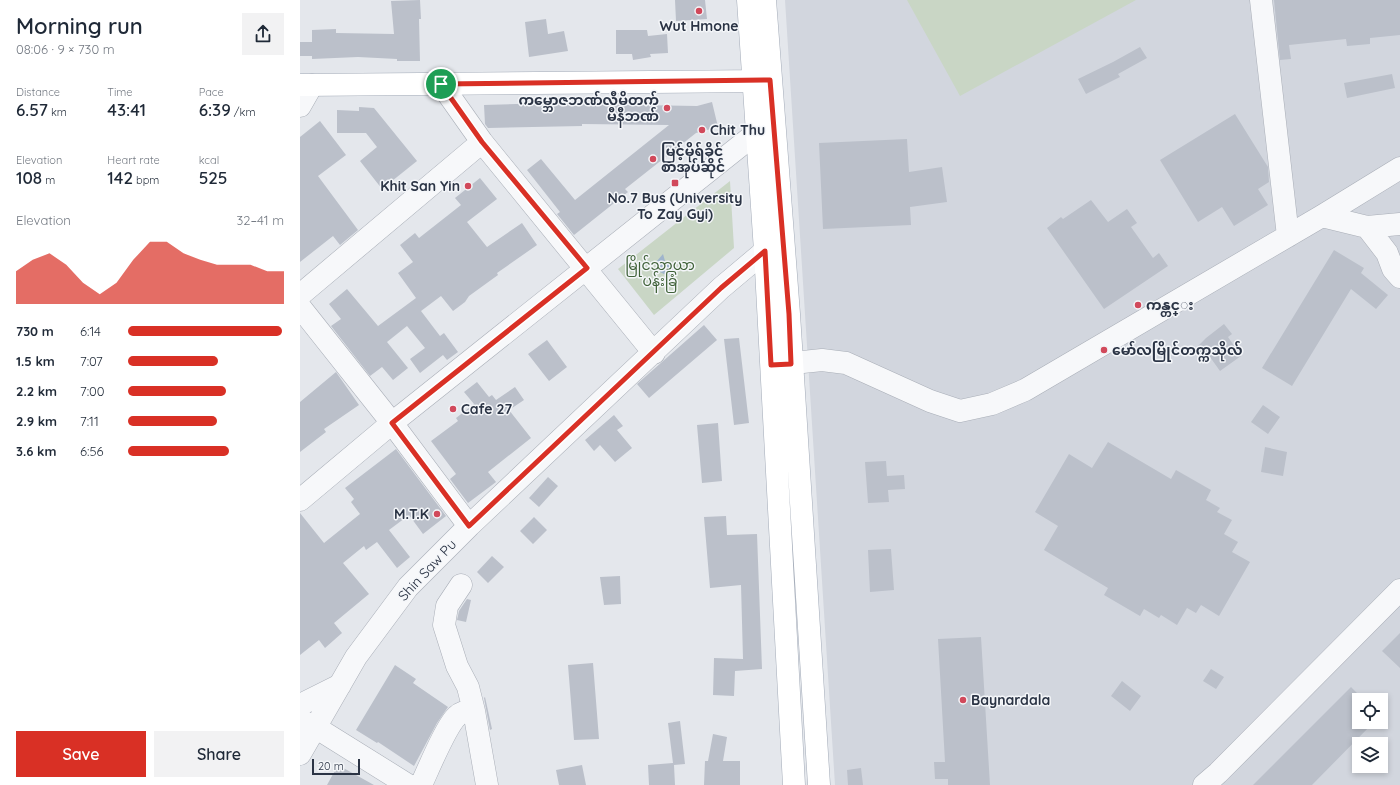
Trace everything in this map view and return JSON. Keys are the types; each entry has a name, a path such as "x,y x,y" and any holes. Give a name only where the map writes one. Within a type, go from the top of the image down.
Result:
{"main road":[{"path":"748,0 762,81"},
{"path":"765,0 762,81 765,251 781,364 819,785"},
{"path":"306,85 762,81"},
{"path":"764,132 789,314 781,364 794,785"}],"street":[{"path":"1261,0 1288,236"},
{"path":"441,84 482,142 587,268 654,353"},
{"path":"300,106 306,85"},
{"path":"300,500 392,423 587,268 764,132"},
{"path":"300,295 482,142"},
{"path":"781,364 822,360 846,363 930,401 960,411 992,404 1025,390 1322,216 1400,168"},
{"path":"1322,216 1367,227 1400,224"},
{"path":"1367,227 1387,253 1393,269 1400,277"},
{"name":"Shin Saw Pu","path":"300,754 308,724 340,685 356,657 408,587 469,526 654,353 721,288 765,251"},
{"path":"300,307 392,423 469,526"},
{"path":"460,585 447,606 444,625 457,666 468,687 474,711 487,785"},
{"path":"1204,785 1218,773 1400,590"},
{"path":"300,705 340,685"},
{"path":"421,785 442,740 456,716 474,711"},
{"path":"308,724 408,785"}],"shaded area":[{"name":"မော်လမြိုင်တက္ကသိုလ်","path":"785,0 1400,0 1400,785 835,785"}],"green space":[{"path":"907,0 1136,0 960,96"},
{"name":"မြိုင်သာယာ ပန်းခြံ","path":"730,181 734,248 654,315 618,269"}],"water":[{"path":"663,254 665,261 674,269 674,276 672,278 660,272 659,264 652,261 657,261"}],"building":[{"path":"420,0 420,61 397,61 397,59 358,57 312,59 312,56 300,56 300,42 312,42 312,30 336,29 336,33 394,34 391,1"},
{"path":"675,0 705,0 707,19 676,21"},
{"path":"1274,0 1400,0 1400,35 1370,38 1370,44 1347,46 1346,39 1289,45 1291,59 1280,60"},
{"path":"546,19 548,34 564,31 568,51 529,57 525,22"},
{"path":"616,30 647,30 648,36 667,34 668,53 650,54 651,57 633,60 632,54 616,54"},
{"path":"1140,47 1147,58 1118,74 1120,77 1086,94 1078,79"},
{"path":"1392,74 1395,88 1347,98 1344,83"},
{"path":"581,102 581,104 697,106 712,102 718,127 696,133 625,189 628,192 574,235 557,214 560,212 527,170 541,159 575,200 669,125 582,124 582,126 488,128 485,124 484,105"},
{"path":"359,107 374,108 417,161 382,189 360,161 377,147 366,133 337,133 337,110 359,111"},
{"path":"1235,114 1268,167 1269,182 1258,189 1268,205 1234,226 1222,207 1198,222 1160,160"},
{"path":"320,121 346,155 318,176 358,230 340,245 333,236 300,262 300,137"},
{"path":"907,139 909,172 942,167 947,202 910,207 911,225 823,229 819,143"},
{"path":"480,178 497,199 467,222 487,247 522,223 537,245 497,273 498,275 469,296 465,302 453,311 441,296 421,311 440,336 444,333 458,352 447,360 443,355 420,373 410,359 425,348 407,326 387,342 408,368 393,380 382,367 370,376 331,326 341,319 329,304 347,289 378,326 416,298 398,273 413,262 400,245 415,233 419,238 461,205 455,198"},
{"path":"1091,200 1108,222 1127,209 1137,223 1131,227 1153,258 1159,253 1168,266 1104,309 1047,228 1061,217 1063,219"},
{"path":"1334,250 1364,268 1361,273 1388,295 1376,309 1351,289 1292,386 1262,368"},
{"path":"1224,324 1232,334 1228,337 1241,356 1220,371 1210,357 1204,362 1193,351 1206,338"},
{"path":"704,325 717,340 649,398 637,384"},
{"path":"739,338 749,423 734,425 724,339"},
{"path":"547,340 567,367 549,381 528,354"},
{"path":"336,372 359,405 324,429 326,432 300,452 300,402"},
{"path":"477,382 489,397 492,395 496,400 515,387 524,400 509,410 531,438 488,472 496,482 468,503 450,479 456,474 431,441 458,421 456,418 474,404 464,392"},
{"path":"1263,405 1280,417 1268,434 1251,422"},
{"path":"614,415 623,426 617,430 632,448 615,462 600,445 594,451 585,440"},
{"path":"718,423 722,481 702,483 697,425"},
{"path":"1108,442 1171,479 1176,470 1211,490 1206,500 1220,508 1217,512 1232,520 1224,534 1238,542 1232,552 1250,562 1219,616 1201,605 1196,613 1187,608 1177,625 1161,615 1159,618 1144,609 1140,616 1104,595 1108,588 1044,550 1058,526 1035,512 1069,454 1092,468"},
{"path":"1265,447 1287,452 1283,476 1261,472"},
{"path":"396,449 446,516 423,534 409,515 389,530 410,557 397,568 377,542 366,550 364,546 343,563 369,594 334,623 342,633 325,648 319,640 300,655 300,513 324,543 360,514 351,502 354,499 345,488"},
{"path":"886,461 887,476 904,475 905,489 888,490 889,502 868,503 865,462"},
{"path":"548,477 558,486 539,507 529,498"},
{"path":"726,516 727,535 757,534 762,669 735,671 734,696 713,695 714,658 743,659 741,585 710,588 704,517"},
{"path":"534,517 547,530 533,544 520,531"},
{"path":"891,549 894,590 870,592 868,550"},
{"path":"492,556 504,567 488,583 477,572"},
{"path":"620,576 621,604 604,605 600,577"},
{"path":"467,599 471,600 466,622 457,620 459,611"},
{"path":"1400,633 1400,668 1382,651"},
{"name":"Baynardala","path":"981,637 990,785 948,785 948,779 935,779 934,762 945,762 938,639"},
{"path":"593,663 599,739 574,740 568,665"},
{"path":"395,665 416,679 413,683 448,707 437,723 414,766 378,742 377,743 356,730"},
{"path":"1211,669 1224,677 1216,689 1203,681"},
{"path":"1122,681 1141,696 1130,711 1111,696"},
{"path":"1351,687 1357,693 1352,693 1352,729 1367,729 1359,737 1352,737 1352,744 1312,785 1253,785"},
{"path":"485,697 492,729 490,730 484,698"},
{"path":"680,721 685,764 674,765 675,785 649,785 648,765 673,763 668,723"},
{"path":"713,734 727,737 723,761 740,761 740,785 704,785 705,761 708,761"},
{"path":"338,765 374,785 327,785"},
{"path":"582,765 586,785 559,785 556,770"},
{"path":"861,768 863,785 848,785 847,770"}],"place":[{"name":"Wut Hmone","path":"699,11"},
{"name":"ကမ္ဘောဇဘဏ်လီမိတက် မီနီဘဏ်","path":"667,108"},
{"name":"Chit Thu","path":"702,130"},
{"name":"မြင့်မိုရ်ခိုင် စာအုပ်ဆိုင်","path":"653,159"},
{"name":"No.7 Bus (University To Zay Gyi)","path":"675,183"},
{"name":"Khit San Yin","path":"468,186"},
{"name":"ကန္တင္း","path":"1138,305"},
{"name":"မော်လမြိုင်တက္ကသိုလ်","path":"1104,350"},
{"name":"Cafe 27","path":"453,409"},
{"name":"M.T.K","path":"437,514"},
{"name":"Baynardala","path":"963,700"}],"route":[{"path":"770,80 789,314 791,364 771,365 765,251 721,288 654,353 469,526 392,423 587,268 482,142 441,84 770,80"}]}
